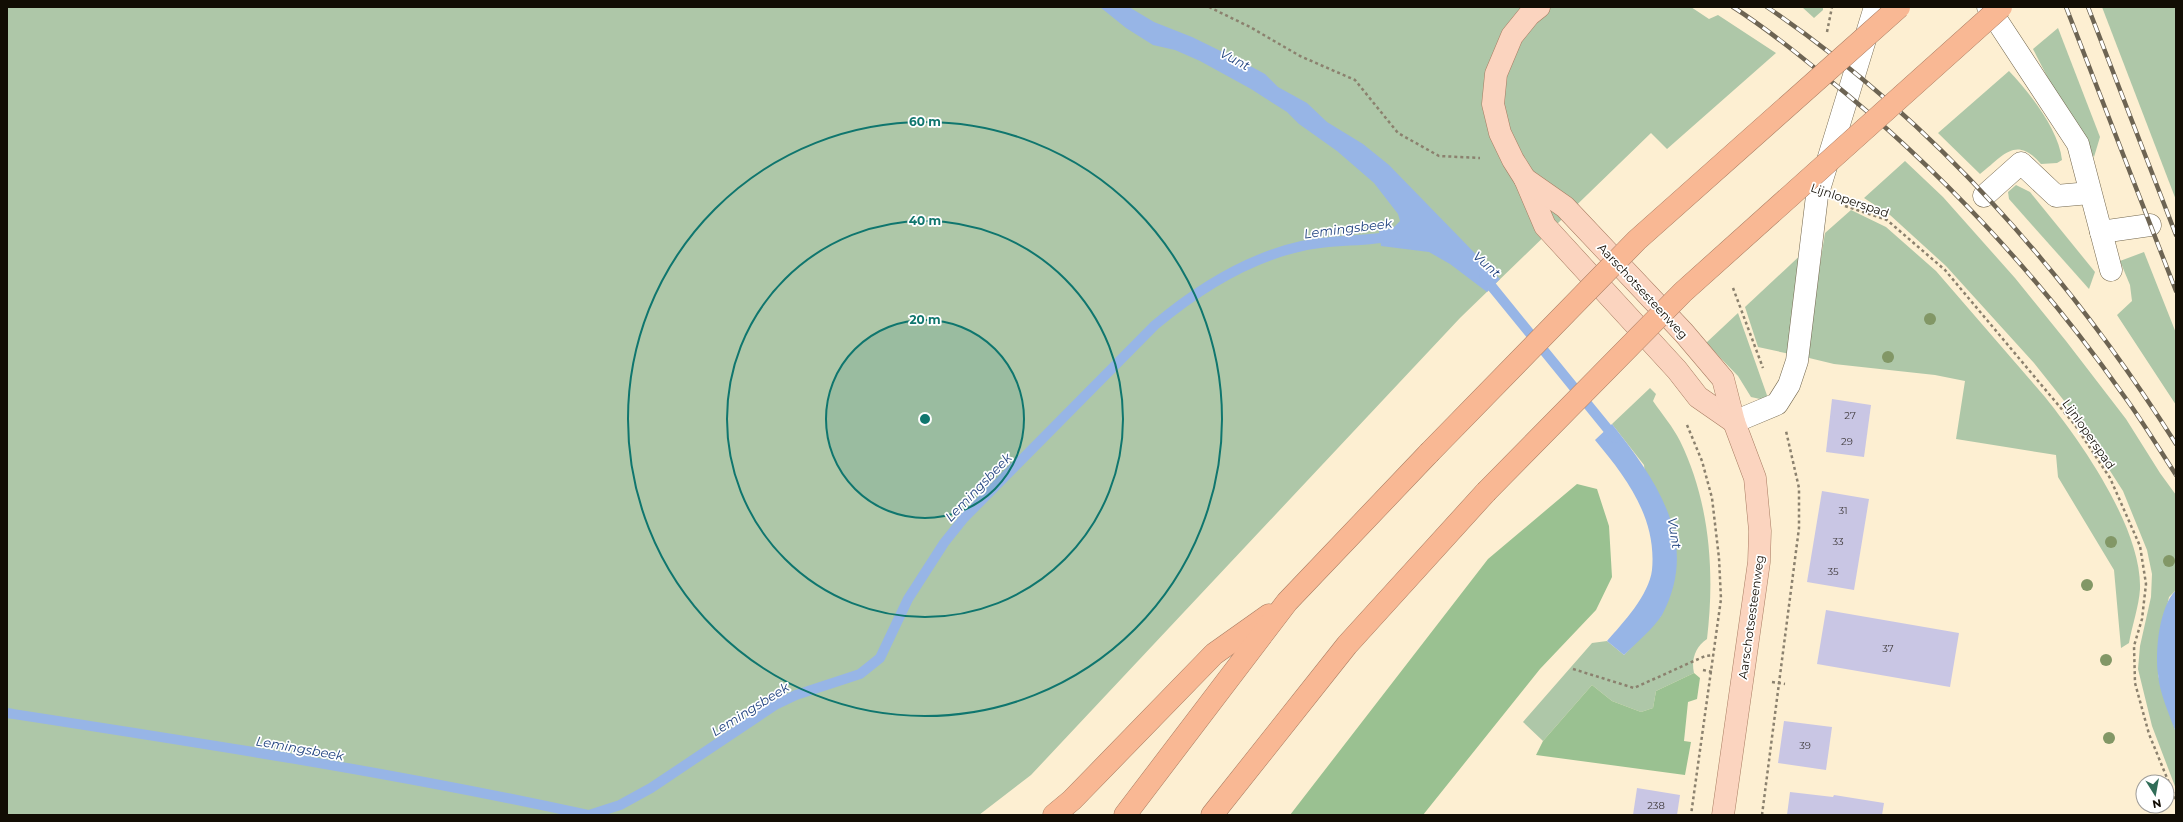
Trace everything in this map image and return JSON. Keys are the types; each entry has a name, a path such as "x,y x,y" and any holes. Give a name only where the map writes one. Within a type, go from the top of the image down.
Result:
{"highway":[{"path":"1125,815 1288,602 1429,453 1637,240 1899,7"},
{"path":"1212,815 1347,645 1486,492 1683,292 2001,7"},
{"path":"1054,815 1072,800 1214,654 1288,602"}],"main road":[{"name":"Aarschotsesteenweg","path":"1538,7 1529,14 1512,36 1496,74 1493,104 1500,132 1513,160 1525,179 1545,226 1662,353 1698,397 1734,422"},
{"name":"Aarschotsesteenweg","path":"1525,179 1565,207 1684,333 1723,379 1734,422 1755,478 1760,531 1759,562 1723,815"}],"lane":[{"path":"1734,422 1777,404 1789,385 1797,361 1817,196 1875,7"},
{"path":"1988,7 2078,144 2111,270"},
{"path":"1984,196 2022,163 2056,196 2090,193"},
{"path":"2101,232 2150,225"}],"path":[{"path":"1209,7 1250,27 1300,56 1355,80 1398,133 1439,156 1513,160"},
{"name":"Lijnloperspad","path":"1817,196 1887,220 1945,270 2075,425 2110,478 2140,546 2146,584 2142,619 2134,646 2135,683 2148,734 2176,800"},
{"path":"1686,425 1702,461 1712,498 1717,530 1721,599 1691,815"},
{"path":"1762,815 1799,528 1799,488 1794,459"},
{"path":"1573,669 1634,688 1705,656 1746,652"},
{"path":"1703,670 1716,674"},
{"path":"1772,682 1786,684"}],"green space":[{"path":"7,7 1691,7 1709,19 1718,15 1776,53 1667,149 1651,133 1460,318 1031,775 979,815 7,815"},
{"path":"1802,7 1823,7 1823,10 1814,18"},
{"path":"2102,7 2176,7 2176,200"},
{"path":"2058,28 2100,137 2094,157 2055,92 2033,49"},
{"path":"2009,71 2026,90 2042,112 2060,148 2062,160 2057,163 2041,164 2032,155 2017,149 2003,155 1980,174 1938,133"},
{"path":"1905,161 1943,197 2015,278 2066,341 2126,419 2160,473 2176,495 2176,590 2169,597 2159,642 2158,675 2176,733 2176,789 2175,774 2170,774 2152,726 2138,669 2140,646 2151,597 2152,574 2147,550 2123,491 2069,407 2034,363 1946,266 1890,215 1864,198"},
{"path":"2016,185 2030,192 2095,272 2089,289 2009,199 2008,192"},
{"path":"1851,210 1886,227 1936,271 2045,397 2092,462 2121,514 2131,540 2138,565 2140,589 2129,643 2121,648 2114,570 2058,477 2056,455 1956,439 1965,381 1935,375 1834,364 1805,357 1825,233"},
{"path":"1806,250 1790,354 1758,347 1745,307"},
{"path":"2144,252 2176,333 2176,405 2117,315 2132,301 2130,285 2120,261"},
{"path":"1738,313 1769,401 1751,397 1738,376 1706,343"},
{"path":"1650,388 1656,394 1653,401 1680,441 1690,464 1704,513 1710,563 1707,639 1699,646 1695,654 1693,663 1694,673 1656,691 1653,708 1641,712 1612,701 1592,685 1543,741 1523,722 1592,643 1607,641 1624,655 1661,616 1644,465 1612,424"},
{"path":"1577,484 1597,489 1609,526 1612,577 1596,610 1540,669 1423,815 1290,815 1488,559"},
{"path":"1694,673 1700,678 1697,699 1688,702 1684,741 1691,742 1685,775 1536,755 1543,741 1592,685 1612,701 1641,712 1653,708 1656,691"}],"water":[{"path":"1100,7 1129,7 1154,22 1192,37 1265,74 1278,87 1307,103 1327,122 1363,144 1389,165 1500,279 1487,292 1450,264 1429,252 1381,246 1379,231 1394,227 1400,221 1398,214 1374,183 1337,151 1299,124 1287,112 1251,89 1200,61 1175,50 1153,45 1126,28"},
{"path":"1612,424 1644,467 1668,513 1675,537 1677,562 1673,588 1662,615 1649,631 1624,655 1607,641 1641,599 1646,589 1652,570 1652,551 1650,533 1637,499 1618,469 1595,440"},
{"path":"2176,590 2176,733 2160,688 2157,654 2162,618 2170,598"}],"building":[{"path":"1832,399 1871,405 1864,457 1826,452"},
{"path":"1822,491 1869,499 1854,590 1807,582"},
{"path":"1826,610 1959,633 1950,687 1817,664"},
{"path":"1784,721 1832,727 1826,770 1778,763"},
{"path":"1637,788 1680,795 1677,815 1633,815"},
{"path":"1790,792 1833,797 1834,795 1884,803 1882,815 1787,815"}],"waterway":[{"name":"Lemingsbeek","path":"589,815 620,805 651,788 775,705 796,695 860,674 880,658 908,599 944,543 964,518 1155,325 1188,299 1224,276 1262,258 1282,251 1313,244 1393,236"},
{"name":"Vunt","path":"1484,277 1615,438"},
{"name":"Lemingsbeek","path":"7,713 225,747 371,772 588,815"}],"railway":[{"path":"1733,7 1781,41 1869,113 1909,149 1986,226 2023,267 2092,352 2138,416 2176,475"},
{"path":"1767,7 1828,51 1886,99 1941,150 1994,204 2043,261 2090,320 2135,381 2176,444"},
{"path":"2066,7 2176,291"},
{"path":"2088,7 2176,235"}]}
